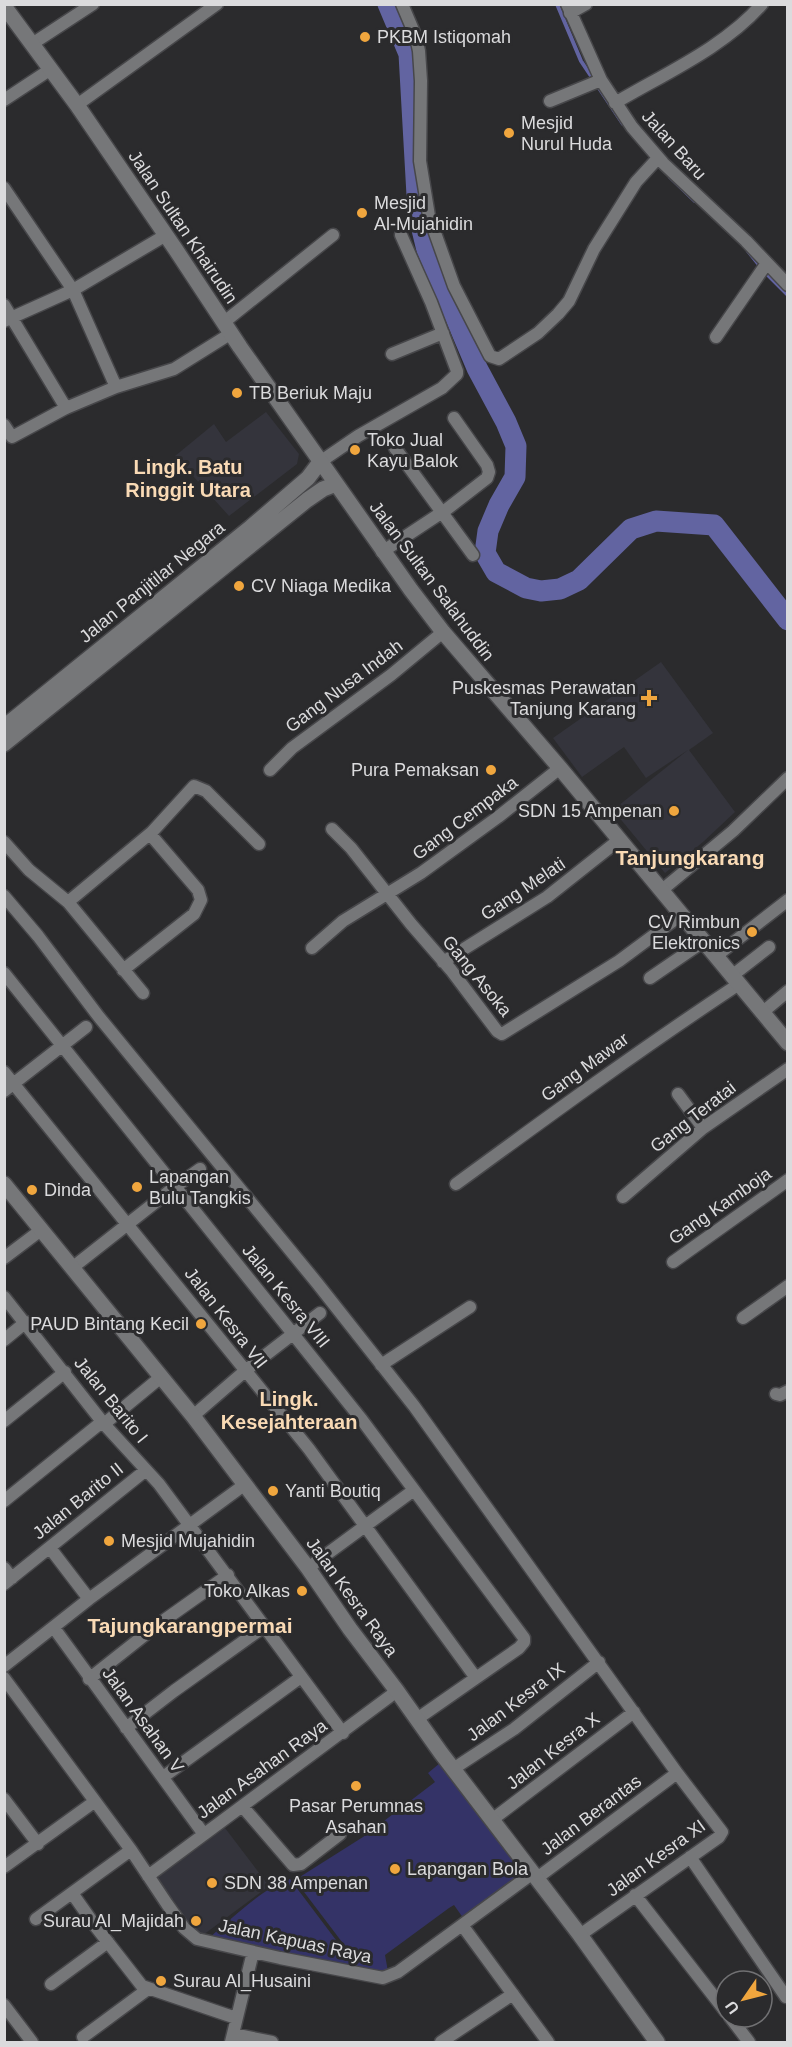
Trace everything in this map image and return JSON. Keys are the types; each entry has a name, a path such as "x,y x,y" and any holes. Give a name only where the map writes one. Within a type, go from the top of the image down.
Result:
{"main road":[{"name":"Jalan Sultan Khairudin","path":"4,6 78,105 227,328 328,473"},
{"name":"Jalan Sultan Salahuddin","path":"328,473 382,552 443,632 560,768 788,1043"},
{"name":"Jalan Panjitilar Negara","path":"4,728 308,478 328,473"},
{"path":"4,744 322,489 328,473"},
{"name":"Jalan Kesra Raya","path":"4,1184 193,1416 308,1568 453,1769 580,1935 657,2043"}],"street":[{"path":"32,44 93,4"},
{"path":"78,105 217,4"},
{"path":"402,4 416,37 418,51 421,81 420,161 429,216 454,286 490,356 503,358 538,333 558,314 568,301 594,249 636,183 655,161"},
{"path":"569,9 586,4"},
{"path":"615,103 721,40 752,16 762,4"},
{"name":"Jalan Baru","path":"569,9 597,82 615,103 655,161 764,268 788,285"},
{"path":"4,100 51,69"},
{"path":"550,101 597,82"},
{"path":"4,188 73,290 116,387"},
{"path":"8,319 73,290 166,235"},
{"path":"328,473 358,436 424,399 451,381 457,371 401,235"},
{"path":"4,425 12,437 66,408 116,387 174,369 227,328 333,236"},
{"path":"716,337 764,268"},
{"path":"4,305 8,319 66,408"},
{"path":"392,354 443,333"},
{"path":"382,552 485,482 489,474 486,464 454,418"},
{"path":"395,448 473,555"},
{"name":"Gang Nusa Indah","path":"270,770 292,748 391,675 443,632"},
{"name":"Gang Cempaka","path":"312,948 343,921 389,894 498,817 560,768"},
{"path":"662,890 733,831 788,778"},
{"path":"68,902 150,834 192,787 199,787 206,791 258,844"},
{"name":"Gang Asoka","path":"332,829 351,848 502,1034 619,961 681,915"},
{"path":"123,970 194,914 201,897 198,890 150,834"},
{"name":"Gang Melati","path":"443,962 547,897 619,840"},
{"path":"4,842 29,870 68,902 143,993"},
{"path":"4,896 414,1406 634,1712 673,1777"},
{"path":"716,956 788,900"},
{"path":"650,978 704,941"},
{"name":"Gang Mawar","path":"456,1185 736,980 769,947"},
{"name":"Jalan Kesra VIII","path":"4,973 294,1333 524,1638 519,1648 476,1678"},
{"path":"763,1012 788,991"},
{"path":"9,1088 86,1026"},
{"name":"Gang Teratai","path":"623,1197 704,1128 788,1069"},
{"name":"Jalan Kesra VII","path":"4,1072 9,1088 48,1123 309,1449 476,1678"},
{"path":"678,1094 704,1128"},
{"path":"72,1268 200,1169"},
{"name":"Gang Kamboja","path":"673,1262 788,1180"},
{"path":"4,1258 41,1230"},
{"path":"743,1318 788,1286"},
{"name":"Jalan Barito I","path":"4,1297 104,1422 191,1525 343,1733"},
{"path":"381,1365 470,1307"},
{"path":"193,1416 245,1371 320,1313"},
{"path":"4,1340 26,1322"},
{"path":"4,1421 65,1372"},
{"path":"4,1501 161,1377"},
{"name":"Jalan Barito II","path":"7,1577 50,1548 146,1470"},
{"path":"4,1666 89,1599 244,1485"},
{"path":"308,1568 414,1490"},
{"path":"50,1548 89,1599"},
{"path":"89,1679 156,1626 228,1575"},
{"path":"126,1728 265,1626"},
{"name":"Jalan Asahan V","path":"54,1628 89,1679 204,1833"},
{"name":"Jalan Kesra IX","path":"453,1769 514,1729 599,1662"},
{"path":"162,1777 301,1677"},
{"name":"Jalan Kapuas Raya","path":"4,1678 184,1928 197,1939 383,1978 398,1972 535,1875"},
{"path":"417,1719 476,1678"},
{"name":"Jalan Asahan Raya","path":"148,1875 397,1691"},
{"name":"Jalan Kesra X","path":"493,1820 634,1712"},
{"name":"Jalan Kesra XI","path":"580,1935 719,1837 722,1832 673,1777"},
{"name":"Jalan Berantas","path":"535,1875 673,1777"},
{"path":"4,1799 38,1844"},
{"path":"4,1867 94,1802"},
{"path":"243,1807 293,1865 301,1864 340,1834"},
{"path":"36,1919 130,1850"},
{"path":"690,1857 786,1997"},
{"path":"72,1893 139,1984 236,2018"},
{"path":"635,1895 714,1997"},
{"path":"462,1926 548,2043"},
{"path":"51,1984 108,1942"},
{"path":"253,1952 232,2038 272,2043"},
{"path":"83,2037 148,1989"},
{"path":"441,2043 513,1994"},
{"path":"4,2005 32,2043"},
{"path":"739,2029 749,2043"}],"shaded area":[{"path":"266,412 299,454 297,464 229,516 175,456 214,424 226,442"},
{"path":"661,662 713,733 689,750 735,812 665,873 613,810 688,750 646,778 624,747 582,777 553,738"},
{"path":"440,1763 528,1876 466,1922 454,1905 449,1908 385,1955 389,1977 209,1938 258,1896 290,1879 345,1952 373,1954 348,1950 295,1880 363,1837 435,1782 428,1773"},
{"name":"SDN 38 Ampenan","path":"225,1828 269,1886 199,1938 154,1880"}],"waterway":[{"path":"388,4 409,54 418,213 427,250 477,368 516,446 515,477 488,531 485,553 496,572 526,588 541,591 560,589 579,580 631,529 656,521 714,525 788,620"},
{"path":"557,4 581,61 623,124"},
{"path":"670,177 695,201"},
{"path":"748,251 760,266"},
{"path":"765,272 788,295"}],"place":[{"name":"PKBM Istiqomah","path":"365,37"},
{"name":"Mesjid Nurul Huda","path":"509,133"},
{"name":"Mesjid Al-Mujahidin","path":"362,213"},
{"name":"TB Beriuk Maju","path":"237,393"},
{"name":"Toko Jual Kayu Balok","path":"355,450"},
{"name":"CV Niaga Medika","path":"239,586"},
{"name":"Puskesmas Perawatan Tanjung Karang","path":"649,698"},
{"name":"Pura Pemaksan","path":"491,770"},
{"name":"SDN 15 Ampenan","path":"674,811"},
{"name":"CV Rimbun Elektronics","path":"752,932"},
{"name":"Lapangan Bulu Tangkis","path":"137,1187"},
{"name":"Dinda","path":"32,1190"},
{"name":"PAUD Bintang Kecil","path":"201,1324"},
{"name":"Yanti Boutiq","path":"273,1491"},
{"name":"Mesjid Mujahidin","path":"109,1541"},
{"name":"Toko Alkas","path":"302,1591"},
{"name":"Pasar Perumnas Asahan","path":"356,1786"},
{"name":"Lapangan Bola","path":"395,1869"},
{"name":"SDN 38 Ampenan","path":"212,1883"},
{"name":"Surau Al_Majidah","path":"196,1921"},
{"name":"Surau Al_Husaini","path":"161,1981"}],"district":[{"name":"Lingk. Batu Ringgit Utara","path":"188,478"},
{"name":"Tanjungkarang","path":"690,857"},
{"name":"Lingk. Kesejahteraan","path":"289,1410"},
{"name":"Tajungkarangpermai","path":"190,1625"}]}
